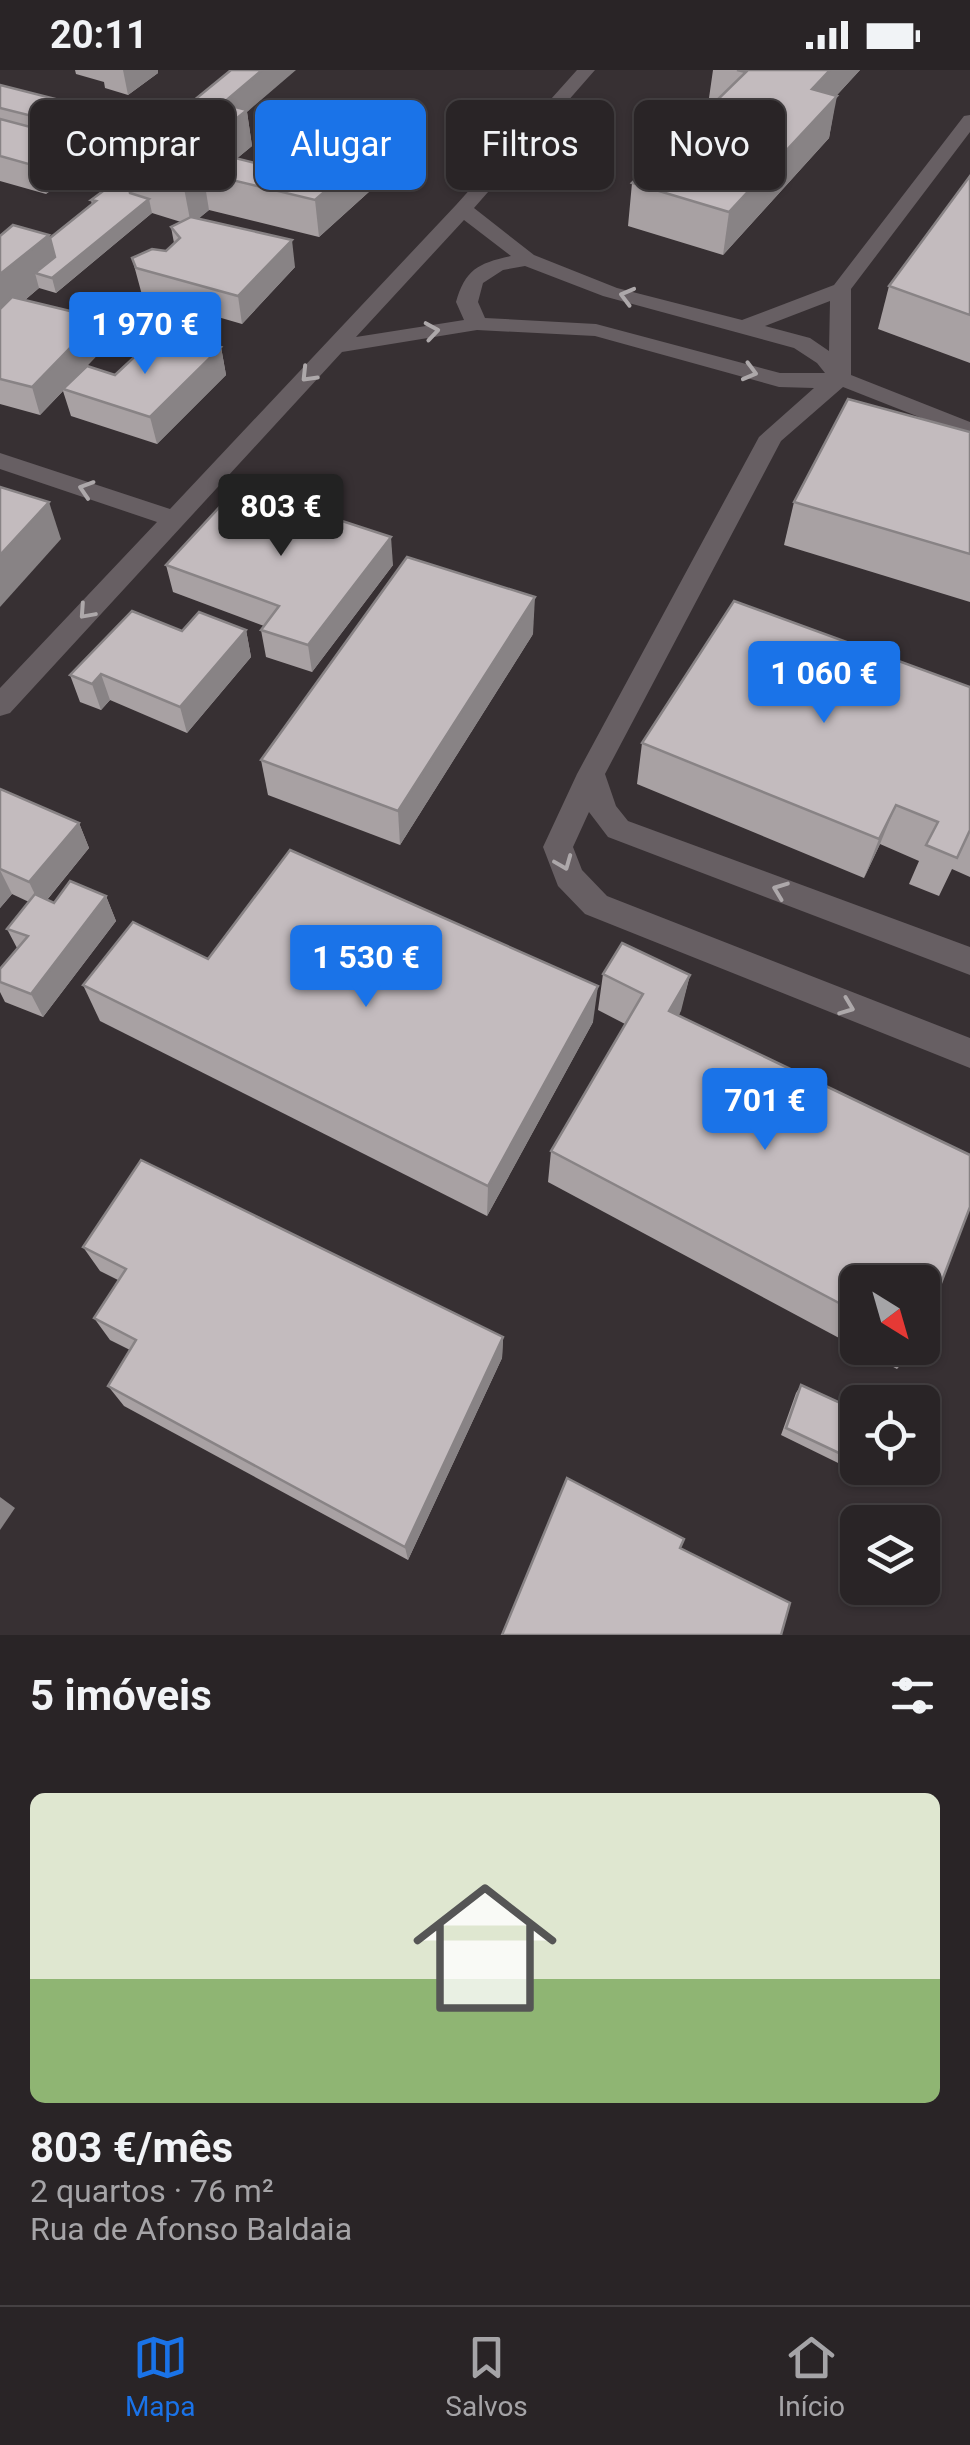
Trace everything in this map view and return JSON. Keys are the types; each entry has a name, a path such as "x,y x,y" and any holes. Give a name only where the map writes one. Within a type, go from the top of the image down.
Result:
{"street":[{"path":"0,706 463,209 586,70"},
{"path":"744,326 841,289 970,120"},
{"path":"463,209 527,258 610,292 802,343 825,358 840,378"},
{"path":"477,324 467,302 473,280 497,266 527,258"},
{"path":"841,289 840,378 771,437 591,774 558,847 569,877 596,904 970,1054"},
{"path":"335,346 477,324 596,330 778,380 811,382 840,378 970,430"},
{"path":"0,461 172,518"},
{"path":"591,774 602,811 618,829 970,961"}],"building":[{"path":"231,70 262,70 227,100 194,100"},
{"path":"737,70 830,70 812,89 837,96 785,152 785,100 717,100 746,72"},
{"path":"0,85 59,100 30,100 30,116 0,108"},
{"path":"235,107 247,110 235,120"},
{"path":"0,119 30,127 30,164 0,156"},
{"path":"235,158 255,163 255,186 235,181"},
{"path":"970,176 970,315 889,286"},
{"path":"104,190 129,190 149,199 52,278 35,273 55,257 50,238 96,201 91,200"},
{"path":"274,190 327,190 315,200"},
{"path":"655,190 749,190 729,212"},
{"path":"191,217 292,240 238,296 136,268 132,258 152,249 166,251 180,238 171,227"},
{"path":"13,225 49,235 0,274 0,236"},
{"path":"12,297 99,318 32,387 0,379 0,309"},
{"path":"184,336 221,347 150,417 63,389 87,366 115,375 147,345 168,350"},
{"path":"848,399 970,432 970,554 794,502"},
{"path":"0,487 49,502 0,555"},
{"path":"238,487 391,537 308,645 261,630 279,606 166,565"},
{"path":"407,557 535,597 398,811 261,760"},
{"path":"734,601 970,687 970,830 957,858 926,845 938,822 896,805 879,839 642,743"},
{"path":"132,611 182,631 199,612 246,630 180,707 101,674 92,684 70,675"},
{"path":"0,789 79,823 29,882 0,869"},
{"path":"290,850 598,986 488,1186 83,985 133,922 208,959"},
{"path":"70,881 106,896 31,994 0,982 0,969 28,936 7,929 35,894 54,903"},
{"path":"622,943 690,975 669,1011 970,1155 970,1207 940,1286 940,1265 840,1265 840,1304 551,1151 643,994 603,974"},
{"path":"141,1160 503,1337 405,1547 108,1386 136,1340 94,1318 126,1269 83,1247"},
{"path":"801,1385 840,1403 840,1454 786,1428"},
{"path":"567,1478 684,1539 680,1548 790,1603 781,1635 502,1635"}]}
